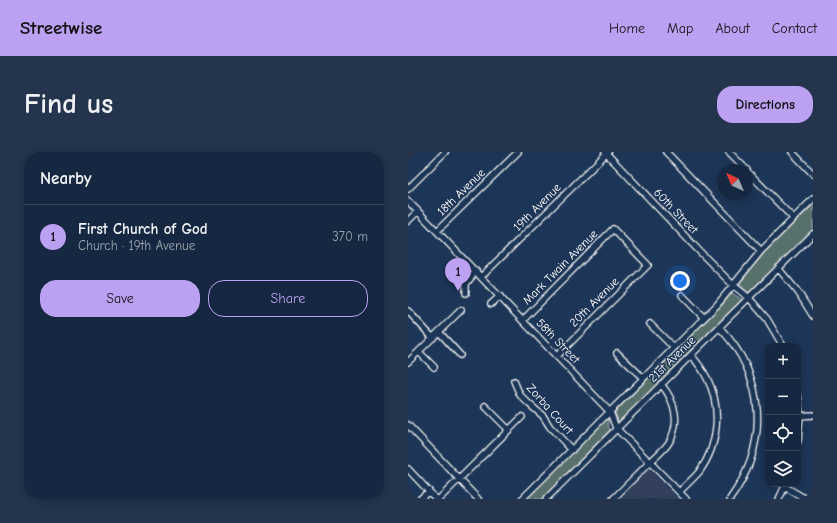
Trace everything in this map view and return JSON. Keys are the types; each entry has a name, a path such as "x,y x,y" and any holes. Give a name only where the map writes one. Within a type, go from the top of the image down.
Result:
{"street":[{"path":"408,189 445,152"},
{"name":"18th Avenue","path":"437,231 518,152"},
{"path":"666,152 761,251"},
{"path":"729,152 741,164"},
{"path":"792,152 813,174"},
{"name":"19th Avenue","path":"482,277 607,153"},
{"name":"60th Street","path":"607,153 733,285 749,298 767,319 781,343"},
{"path":"753,176 793,218"},
{"name":"21st Avenue","path":"522,499 717,305 761,251 813,199"},
{"name":"58th Street","path":"408,201 610,412 616,428 686,499"},
{"path":"408,221 418,211"},
{"name":"Mark Twain Avenue","path":"523,320 613,229 648,265"},
{"name":"21st Avenue","path":"546,499 616,428 720,328 778,268 812,237"},
{"name":"20th Avenue","path":"557,356 648,265"},
{"path":"778,268 798,292 813,316"},
{"path":"466,293 466,284 476,271"},
{"path":"682,295 704,318"},
{"path":"491,304 500,296"},
{"path":"408,362 461,310"},
{"path":"408,312 433,338"},
{"path":"650,324 674,348"},
{"path":"720,328 736,347 748,369 754,388 758,415 756,438 751,460 742,480 730,499"},
{"path":"439,332 460,355"},
{"path":"419,352 434,367"},
{"name":"21st Avenue","path":"617,352 643,378"},
{"path":"679,492 692,480 704,464 713,443 716,425 716,408 712,388 704,372 691,355"},
{"name":"Zorba Court","path":"514,381 520,396 543,416 550,427 572,450"},
{"path":"613,499 667,445 675,427 676,416 673,403 668,392 661,384"},
{"path":"485,406 509,430"},
{"path":"801,416 813,415"},
{"path":"408,469 438,499 522,417"},
{"path":"408,425 478,499"},
{"path":"779,499 785,487"},
{"path":"789,487 806,499"},
{"path":"420,499 429,491"}],"shaded area":[{"path":"649,469 678,499 618,499"}],"green space":[{"path":"813,205 813,231 750,294 739,284 764,253"},
{"path":"732,293 744,301 619,423 615,412 721,306"},
{"path":"608,418 610,430 541,499 526,499"}],"place":[{"name":"First Church of God","path":"458,291"}]}
